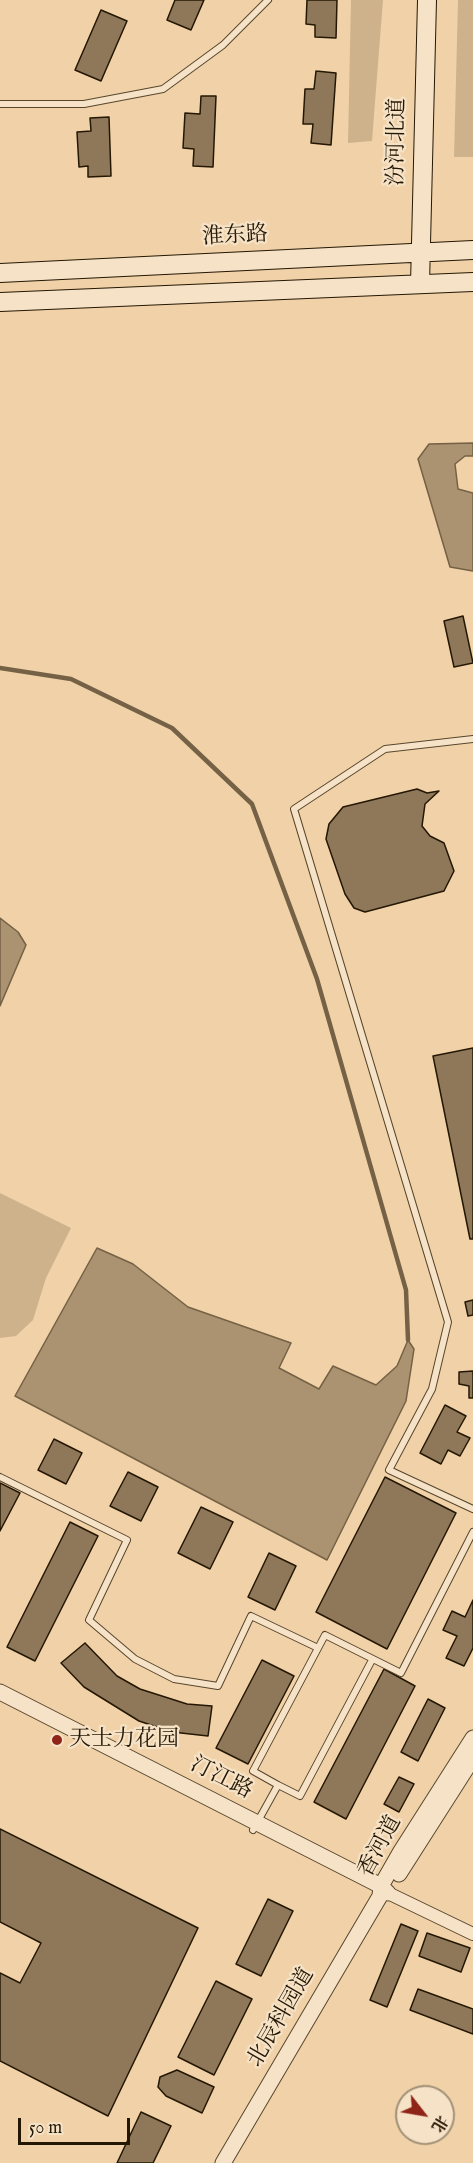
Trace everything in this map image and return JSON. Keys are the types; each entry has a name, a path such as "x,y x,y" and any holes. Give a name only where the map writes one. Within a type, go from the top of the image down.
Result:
{"main road":[{"name":"汾河北道","path":"420,284 427,0"},
{"name":"淮东路","path":"0,273 473,250"},
{"path":"0,302 473,282"}],"street":[{"name":"汀江路","path":"0,1692 383,1892"},
{"name":"汀江路","path":"0,1701 255,1826"},
{"name":"香河道","path":"383,1892 473,1738"},
{"name":"香河道","path":"383,1892 473,1758"},
{"path":"383,1892 473,1934"},
{"name":"北辰科园道","path":"223,2163 383,1892"}],"lane":[{"path":"0,104 84,104 163,89 223,45 268,0"},
{"path":"473,739 385,749 294,809 448,1322 432,1389 389,1470 473,1509"},
{"path":"0,1477 127,1540 89,1620 135,1659 174,1679 218,1686 251,1616 318,1648"},
{"path":"372,1660 300,1796 253,1771 325,1635 401,1673 473,1532"},
{"path":"255,1826 278,1785"}],"shaded area":[{"path":"351,0 383,0 372,141 348,143"},
{"path":"458,0 473,0 473,157 454,157"},
{"path":"473,443 473,456 465,456 455,464 458,489 473,493 473,571 450,567 418,459 429,444"},
{"path":"0,918 18,932 26,945 0,1006"},
{"path":"0,1193 71,1228 46,1278 33,1320 16,1336 0,1338"},
{"path":"97,1248 133,1264 188,1307 291,1343 279,1368 319,1389 333,1366 376,1385 397,1366 408,1340 414,1349 406,1401 327,1560 15,1396"}],"building":[{"path":"175,0 204,0 191,30 167,20"},
{"path":"307,0 337,0 336,38 315,37 315,25 306,24"},
{"path":"101,10 127,21 101,81 75,70"},
{"path":"316,71 336,73 331,145 311,143 313,124 303,124 305,89 314,89"},
{"path":"201,96 216,96 213,167 193,166 194,149 183,148 185,113 200,114"},
{"path":"109,117 111,176 88,177 88,166 79,167 77,132 91,131 90,118"},
{"path":"463,616 473,663 454,667 444,621"},
{"path":"417,789 427,793 439,791 425,804 422,826 430,836 444,843 454,871 444,891 365,912 354,908 345,894 326,839 329,824 343,807"},
{"path":"473,1048 473,1239 470,1239 433,1056"},
{"path":"473,1300 473,1315 468,1316 465,1302"},
{"path":"473,1371 473,1398 469,1398 469,1386 459,1384 459,1372"},
{"path":"445,1405 466,1416 457,1432 470,1438 460,1456 448,1450 441,1464 420,1453"},
{"path":"54,1439 82,1453 66,1484 38,1470"},
{"path":"128,1472 158,1487 141,1521 110,1506"},
{"path":"385,1477 456,1513 387,1649 316,1612"},
{"path":"0,1483 20,1493 0,1531"},
{"path":"201,1507 233,1522 210,1569 178,1553"},
{"path":"70,1522 98,1536 35,1661 7,1647"},
{"path":"269,1553 296,1566 275,1610 248,1597"},
{"path":"473,1600 473,1648 464,1666 446,1658 457,1636 443,1630 452,1611 465,1617"},
{"path":"85,1643 117,1676 140,1689 187,1704 212,1706 208,1736 172,1732 139,1721 84,1687 61,1663"},
{"path":"262,1660 294,1676 248,1764 216,1748"},
{"path":"384,1669 415,1686 346,1819 314,1802"},
{"path":"428,1699 445,1708 418,1761 401,1752"},
{"path":"399,1777 414,1784 399,1812 384,1804"},
{"path":"0,1829 198,1928 108,2116 0,2061 0,1973 20,1983 41,1943 0,1922"},
{"path":"268,1899 293,1911 261,1976 236,1964"},
{"path":"401,1924 418,1931 387,2007 370,2000"},
{"path":"427,1933 470,1948 461,1972 419,1956"},
{"path":"216,1981 252,1999 214,2075 178,2057"},
{"path":"418,1989 473,2009 473,2034 410,2010"},
{"path":"177,2070 214,2087 202,2113 166,2096 158,2087 160,2077"},
{"path":"141,2112 171,2126 153,2163 117,2163"}],"waterway":[{"path":"0,668 71,679 172,728 252,804 317,979 406,1290 408,1340"}],"place":[{"name":"天士力花园","path":"57,1740"}]}
